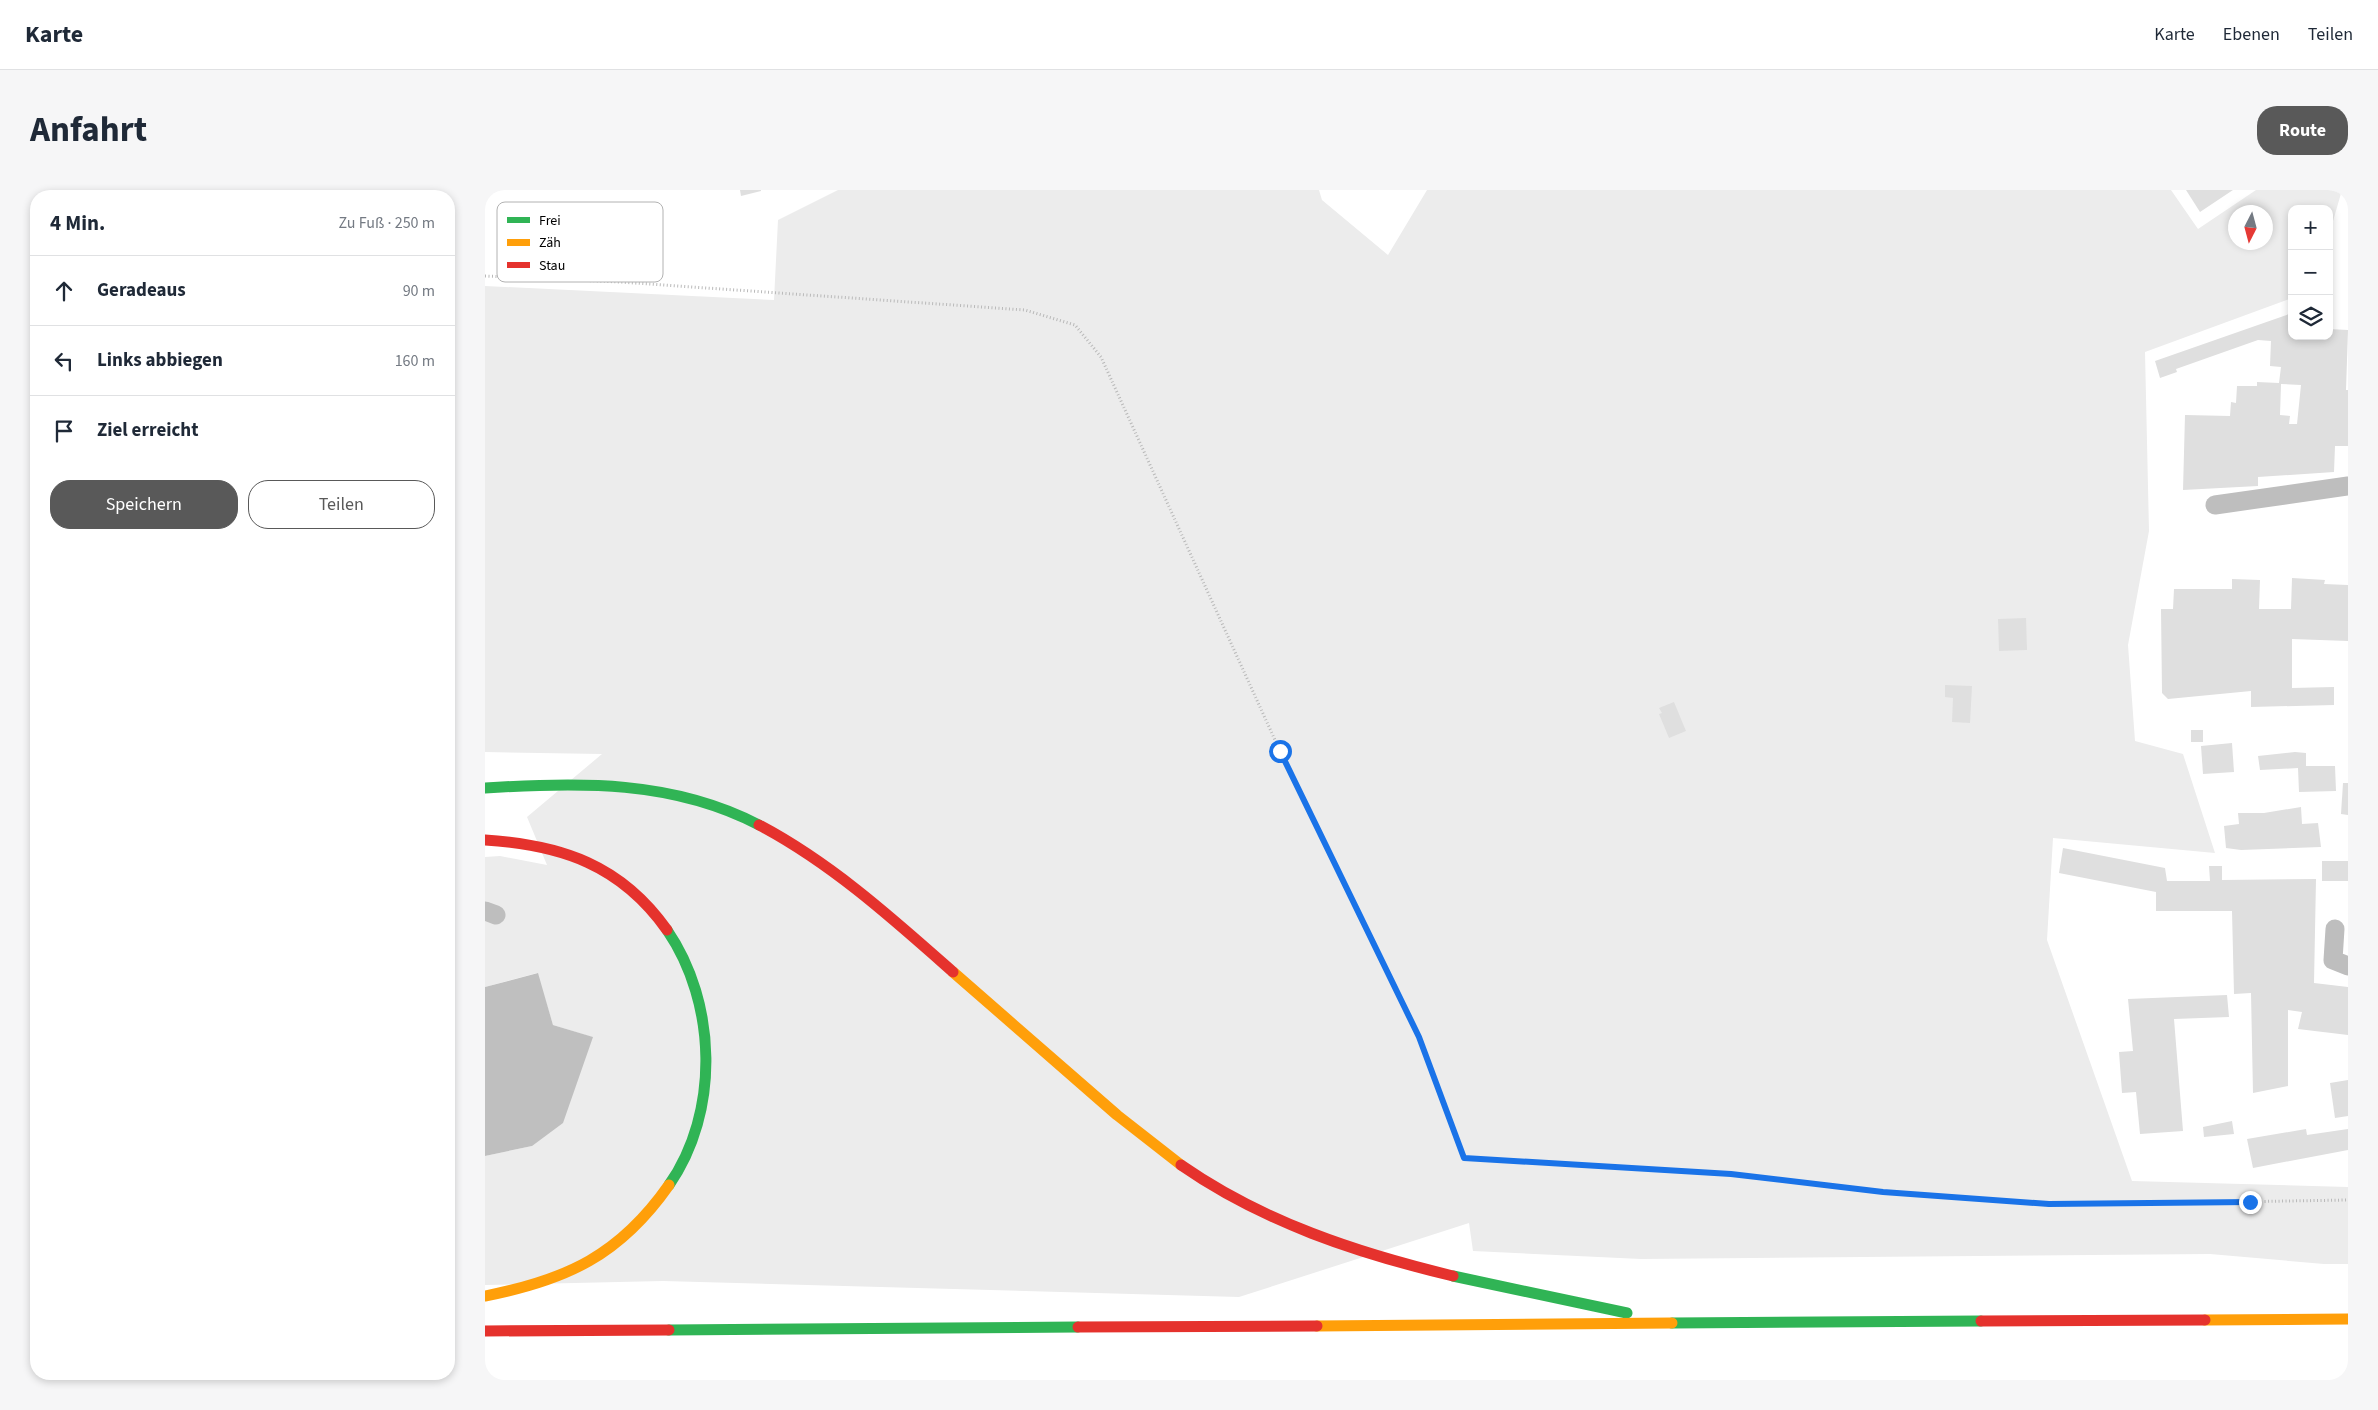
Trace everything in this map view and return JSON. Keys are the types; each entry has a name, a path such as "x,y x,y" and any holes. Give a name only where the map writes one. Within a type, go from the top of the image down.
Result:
{"highway":[{"path":"485,788 617,786 679,795 740,815 801,850 871,900 1132,1128 1190,1171 1240,1202 1277,1221 1313,1236 1390,1262 1433,1273 1677,1324"},
{"path":"485,840 533,845 567,853 589,862 627,886 660,920 683,956 699,999 706,1048 704,1093 695,1133 684,1162 659,1199 617,1241 579,1268 534,1285 485,1296"},
{"path":"485,1331 2348,1319"}],"lane":[{"path":"2215,505 2348,486"},
{"path":"2335,929 2333,960 2348,966"}],"path":[{"path":"620,282 1025,310 1075,325 1101,357 1280,751 1419,1037 1464,1158 1731,1174 1883,1192 2049,1204 2348,1200"}],"shaded area":[{"path":"838,190 1319,190 1322,200 1388,255 1427,190 2171,190 2198,229 2228,209 2228,250 2273,250 2273,205 2234,205 2256,190 2342,190 2333,221 2333,205 2288,205 2288,299 2145,352 2149,531 2128,645 2135,741 2183,754 2215,853 2053,838 2047,940 2132,1181 2348,1187 2348,1264 2324,1264 2210,1254 1641,1259 1473,1251 1469,1223 1239,1297 663,1281 485,1285 485,1156 532,1146 592,1037 553,1025 537,973 485,987 485,857 500,856 547,865 527,817 602,754 485,752 485,286 774,300 778,220"},
{"path":"538,973 553,1025 593,1037 563,1123 532,1146 485,1156 485,987"}],"building":[{"path":"740,190 761,190 761,191 741,196"},
{"path":"2186,190 2233,190 2200,212"},
{"path":"2288,314 2288,340 2333,340 2333,329 2348,330 2346,390 2348,390 2348,446 2335,446 2334,472 2258,477 2258,486 2183,490 2185,415 2230,416 2231,402 2236,403 2237,386 2257,386 2257,382 2279,383 2281,367 2270,366 2271,341 2258,340 2176,369 2177,372 2160,378 2155,361","holes":["2281,384 2301,385 2297,424 2289,424 2290,416 2280,415"]},
{"path":"2292,578 2325,580 2324,584 2348,585 2348,641 2292,639 2292,688 2334,687 2334,705 2251,707 2251,691 2168,699 2162,693 2161,609 2173,609 2174,589 2232,589 2232,579 2260,580 2259,609 2291,609"},
{"path":"2026,618 2027,650 1999,651 1998,619"},
{"path":"1945,685 1972,686 1970,723 1952,722 1953,698 1945,697"},
{"path":"1674,702 1686,731 1669,738 1659,714 1662,713 1659,708"},
{"path":"2191,730 2203,730 2203,742 2191,742"},
{"path":"2232,743 2234,772 2203,774 2201,746"},
{"path":"2295,752 2306,753 2306,766 2335,766 2336,791 2299,792 2298,768 2260,770 2258,756"},
{"path":"2343,783 2348,783 2348,815 2341,814"},
{"path":"2301,807 2302,824 2318,823 2321,847 2241,850 2226,848 2224,826 2239,824 2238,813 2264,813"},
{"path":"2063,848 2165,868 2167,881 2210,881 2209,866 2222,866 2222,880 2316,879 2314,983 2348,987 2348,1035 2298,1029 2302,1012 2288,1010 2288,1086 2253,1093 2251,993 2234,994 2232,911 2156,911 2156,892 2059,873"},
{"path":"2322,861 2348,861 2348,881 2322,881"},
{"path":"2227,995 2229,1017 2174,1019 2183,1131 2140,1134 2136,1092 2122,1093 2119,1052 2133,1051 2128,999"},
{"path":"2348,1080 2348,1116 2335,1118 2330,1083"},
{"path":"2232,1121 2234,1134 2204,1137 2203,1127"},
{"path":"2306,1129 2307,1135 2348,1129 2348,1150 2253,1168 2247,1139"}],"traffic: fast":[{"path":"485,788 555,785 625,787 693,799 726,810 759,825"},
{"path":"667,930 684,959 696,990 703,1024 706,1058 704,1091 697,1125 686,1156 669,1185"},
{"path":"1453,1276 1627,1313"},
{"path":"1672,1323 1981,1321"},
{"path":"669,1330 1078,1327"}],"traffic: slow":[{"path":"953,972 1117,1115 1181,1165"},
{"path":"485,1296 541,1282 589,1261 611,1247 631,1230 669,1185"},
{"path":"2205,1320 2348,1319"},
{"path":"1317,1326 1672,1323"}],"traffic: jam":[{"path":"759,825 811,856 860,892 953,972"},
{"path":"485,840 539,847 588,862 610,874 630,889 667,930"},
{"path":"1181,1165 1245,1203 1312,1233 1382,1257 1453,1276"},
{"path":"1981,1321 2205,1320"},
{"path":"1078,1327 1317,1326"},
{"path":"485,1331 669,1330"}],"route":[{"path":"1280,751 1419,1037 1464,1158 1731,1174 1883,1192 2049,1204 2250,1202"}]}
